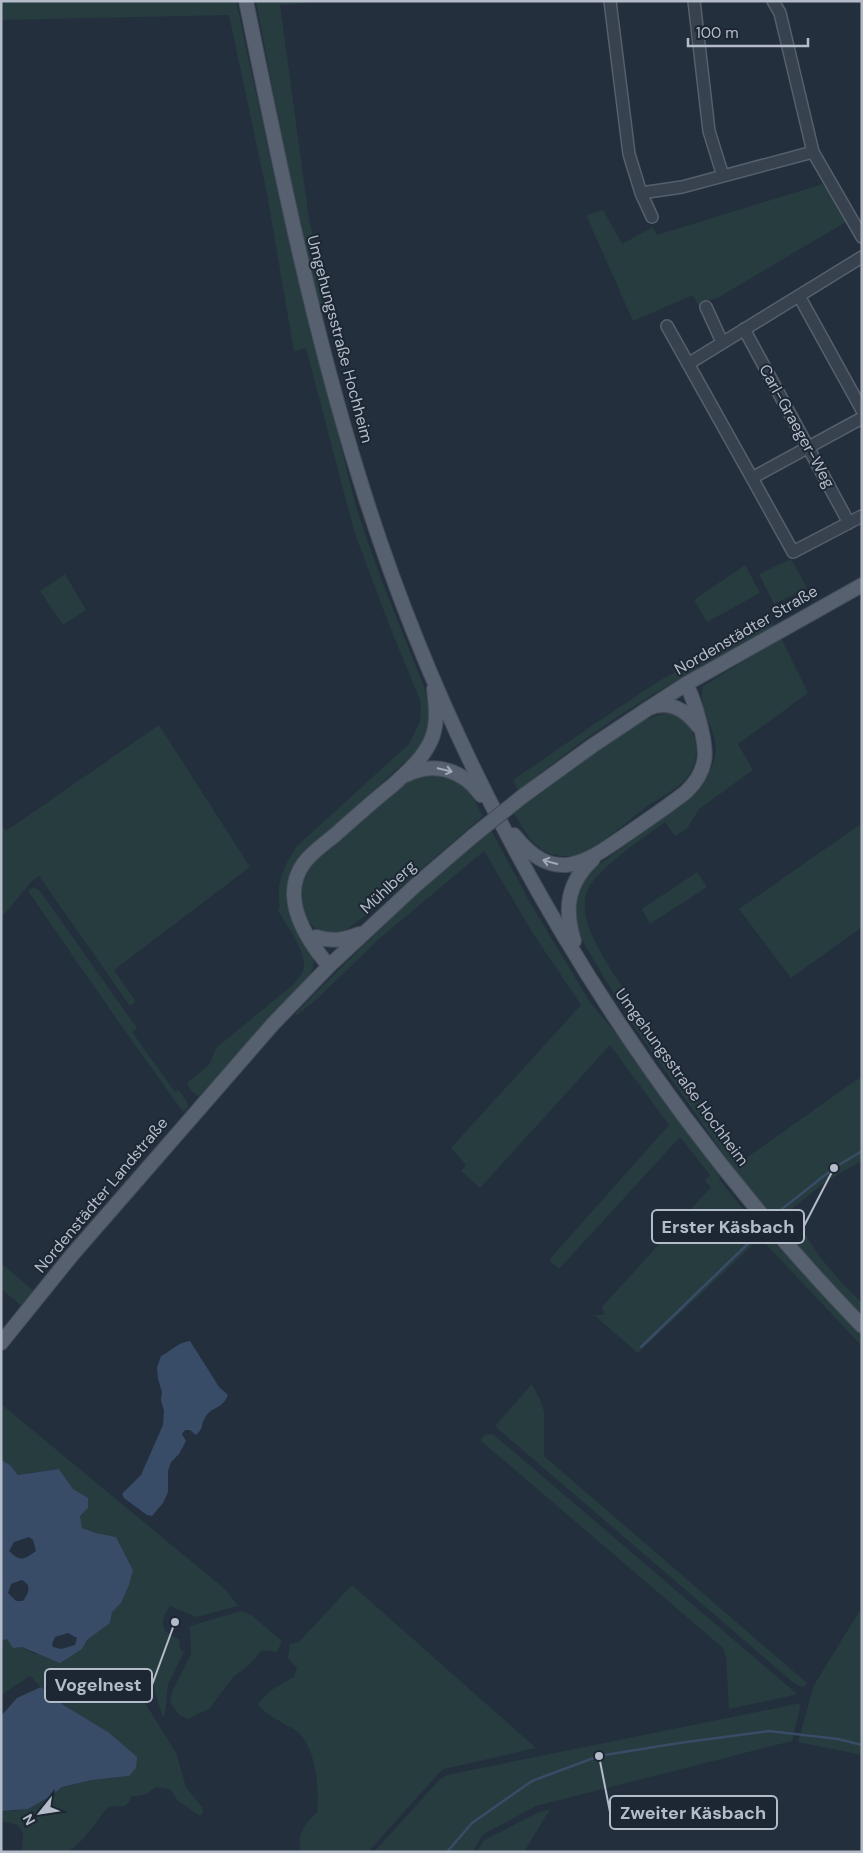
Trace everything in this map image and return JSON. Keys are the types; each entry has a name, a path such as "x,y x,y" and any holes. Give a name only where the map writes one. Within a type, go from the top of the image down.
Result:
{"main road":[{"name":"Umgehungsstraße Hochheim","path":"246,1 296,241 320,342 361,484 388,562 432,676"},
{"name":"Nordenstädter Straße","path":"523,796 585,750 683,685 862,585"},
{"path":"432,676 503,826"},
{"path":"329,966 319,953 296,912 293,896 295,880 310,856 399,779 420,758 432,737 436,725 432,676"},
{"path":"683,685 681,701 702,731"},
{"path":"580,961 569,924 568,904 577,878 597,856 692,787 700,775 706,747 693,699 683,685"},
{"path":"648,708 659,705 671,706 681,709 691,717"},
{"path":"399,779 412,772 426,768 441,768 456,772 474,786 503,826"},
{"name":"Mühlberg","path":"231,1072 273,1024 370,927 472,836 523,796"},
{"path":"494,808 528,851 543,860 570,865 584,862 597,856"},
{"name":"Umgehungsstraße Hochheim","path":"503,826 580,961 636,1047 695,1130 786,1242 862,1326"},
{"path":"304,926 326,946 329,966"},
{"path":"316,937 326,940 349,938 370,927"},
{"name":"Nordenstädter Landstraße","path":"1,1343 72,1255 231,1072"}],"street":[{"path":"610,1 630,154 641,193 652,218"},
{"path":"694,1 709,131 723,176"},
{"path":"773,1 780,13 813,152 862,236"},
{"path":"641,193 682,187 813,152"},
{"path":"688,364 799,296 860,262"},
{"path":"799,296 862,410"},
{"path":"706,307 722,342"},
{"path":"667,326 793,552 862,516"},
{"name":"Carl-Graeger-Weg","path":"744,329 850,523"},
{"path":"752,478 862,418"}],"green space":[{"path":"1,1 236,1 296,269 353,496 375,563 426,692 429,709 427,730 417,751 310,848 293,870 287,882 286,901 289,915 311,953 314,961 313,969 306,980 208,1089 198,1096 191,1091 187,1083 209,1065 216,1048 294,984 304,967 302,953 278,910 280,907 280,883 288,861 297,846 409,744 420,722 421,703 354,531 306,348 294,351 267,194 229,15 1,20"},
{"path":"256,1 325,1 280,5 309,219 328,303 319,304 297,217"},
{"path":"826,183 846,222 719,297 698,305 693,295 633,321 586,215 603,210 622,244 653,227 657,235"},
{"path":"791,559 807,588 774,604 759,574"},
{"path":"745,565 760,593 707,622 694,600"},
{"path":"65,574 86,610 63,625 40,591"},
{"path":"771,621 773,623 772,627 624,712 570,750 518,791 513,780 593,725 659,681"},
{"path":"781,638 808,693 738,744 753,770 699,809 687,829 675,836 665,822 612,862 588,889 585,899 585,911 591,933 607,963 737,1155 739,1163 862,1076 862,1161 828,1180 790,1210 819,1256 862,1303 862,1316 770,1215 730,1163 631,1022 575,929 574,901 578,887 588,873 690,797 713,765 716,750 715,742 702,701 703,686"},
{"path":"670,713 679,717 687,724 695,741 695,761 692,770 682,783 646,807 601,842 582,853 573,856 551,854 533,842 513,812 566,771 624,731 651,718"},
{"path":"159,725 250,867 114,970 136,1002 130,1006 39,876 32,881 1,918 1,824 6,831"},
{"path":"431,774 450,778 457,782 474,799 483,816 382,903 346,930 334,937 319,932 306,916 301,901 302,885 313,863 399,788 409,781"},
{"path":"862,823 862,927 791,978 739,909"},
{"path":"491,830 532,906 590,1002 620,1038 720,1176 719,1179 759,1229 764,1234 768,1233 862,1335 862,1346 760,1238 638,1353 594,1315 604,1315 602,1307 711,1187 705,1181 710,1175 680,1137 559,1269 549,1260 669,1125 610,1045 480,1188 461,1171 466,1165 451,1148 581,1005 534,935 484,851 380,938 317,999 297,1015 295,1014 415,896"},
{"path":"697,872 707,887 650,924 642,909"},
{"path":"33,887 39,890 137,1028 132,1032 175,1092 179,1090 187,1102 188,1107 183,1112 28,891"},
{"path":"1,1263 35,1292 23,1307 1,1289"},
{"path":"532,1384 544,1412 544,1456 807,1683 804,1687 795,1684 497,1428 496,1425"},
{"path":"1,1404 226,1590 238,1606 196,1617 170,1606 164,1617 163,1626 168,1633 179,1639 180,1649 184,1652 168,1685 165,1714 163,1717 152,1678 145,1676 137,1680 137,1690 176,1753 186,1787 202,1807 203,1813 200,1816 178,1801 170,1789 155,1787 145,1794 132,1796 124,1806 108,1808 84,1838 65,1852 22,1852 23,1834 18,1825 1,1821 1,1811 15,1811 51,1796 62,1787 92,1780 129,1776 108,1732 62,1704 30,1676 1,1695 1,1641 7,1639 35,1654 82,1649 87,1640 110,1623 112,1612 121,1603 133,1570 116,1537 82,1528 80,1516 88,1498 73,1489 59,1469 18,1475 10,1465 1,1460"},
{"path":"493,1434 796,1693 729,1709 726,1656 723,1648 480,1440 485,1435"},
{"path":"352,1585 536,1748 444,1769 368,1852 301,1852 300,1840 303,1829 317,1812 318,1792 313,1760 310,1750 299,1733 267,1713 258,1704 271,1690 294,1677 297,1668 288,1658 290,1644 299,1642"},
{"path":"862,1607 862,1755 798,1742 814,1685"},
{"path":"241,1611 251,1615 282,1641 277,1652 262,1650 249,1665 233,1677 210,1708 188,1719 179,1715 170,1702 173,1690 191,1654 190,1626"},
{"path":"801,1703 792,1741 536,1806 482,1835 473,1852 374,1852 439,1780 447,1775"},
{"path":"550,1809 524,1852 477,1852 483,1841 537,1813"}],"water":[{"path":"190,1341 219,1387 228,1395 220,1406 207,1414 196,1435 190,1430 185,1430 182,1434 186,1441 179,1454 171,1462 168,1471 168,1492 163,1503 152,1516 147,1515 124,1498 122,1494 141,1475 163,1425 162,1392 157,1368 161,1356 179,1345"},
{"path":"1,1460 10,1465 18,1475 59,1469 73,1489 88,1498 88,1508 80,1516 82,1528 116,1537 133,1570 129,1585 121,1603 112,1612 110,1623 87,1640 82,1649 60,1663 22,1647 13,1648 7,1639 1,1641","holes":["29,1537 33,1540 36,1551 22,1558 16,1557 9,1551 14,1542","22,1580 27,1584 28,1592 23,1601 16,1601 8,1593 11,1584","68,1633 77,1638 75,1645 61,1649 53,1647 52,1644 55,1637"]},
{"path":"41,1687 62,1704 108,1732 137,1757 136,1768 129,1776 92,1780 62,1787 51,1796 28,1809 1,1811 1,1716 17,1698"}],"waterway":[{"path":"782,1209 834,1168 862,1151"},
{"path":"641,1347 761,1231"},
{"path":"447,1852 472,1823 532,1781 599,1756 769,1731 838,1739 862,1745"}],"place":[{"name":"Erster Käsbach","path":"834,1168"},
{"name":"Vogelnest","path":"175,1622"},
{"name":"Zweiter Käsbach","path":"599,1756"}]}
